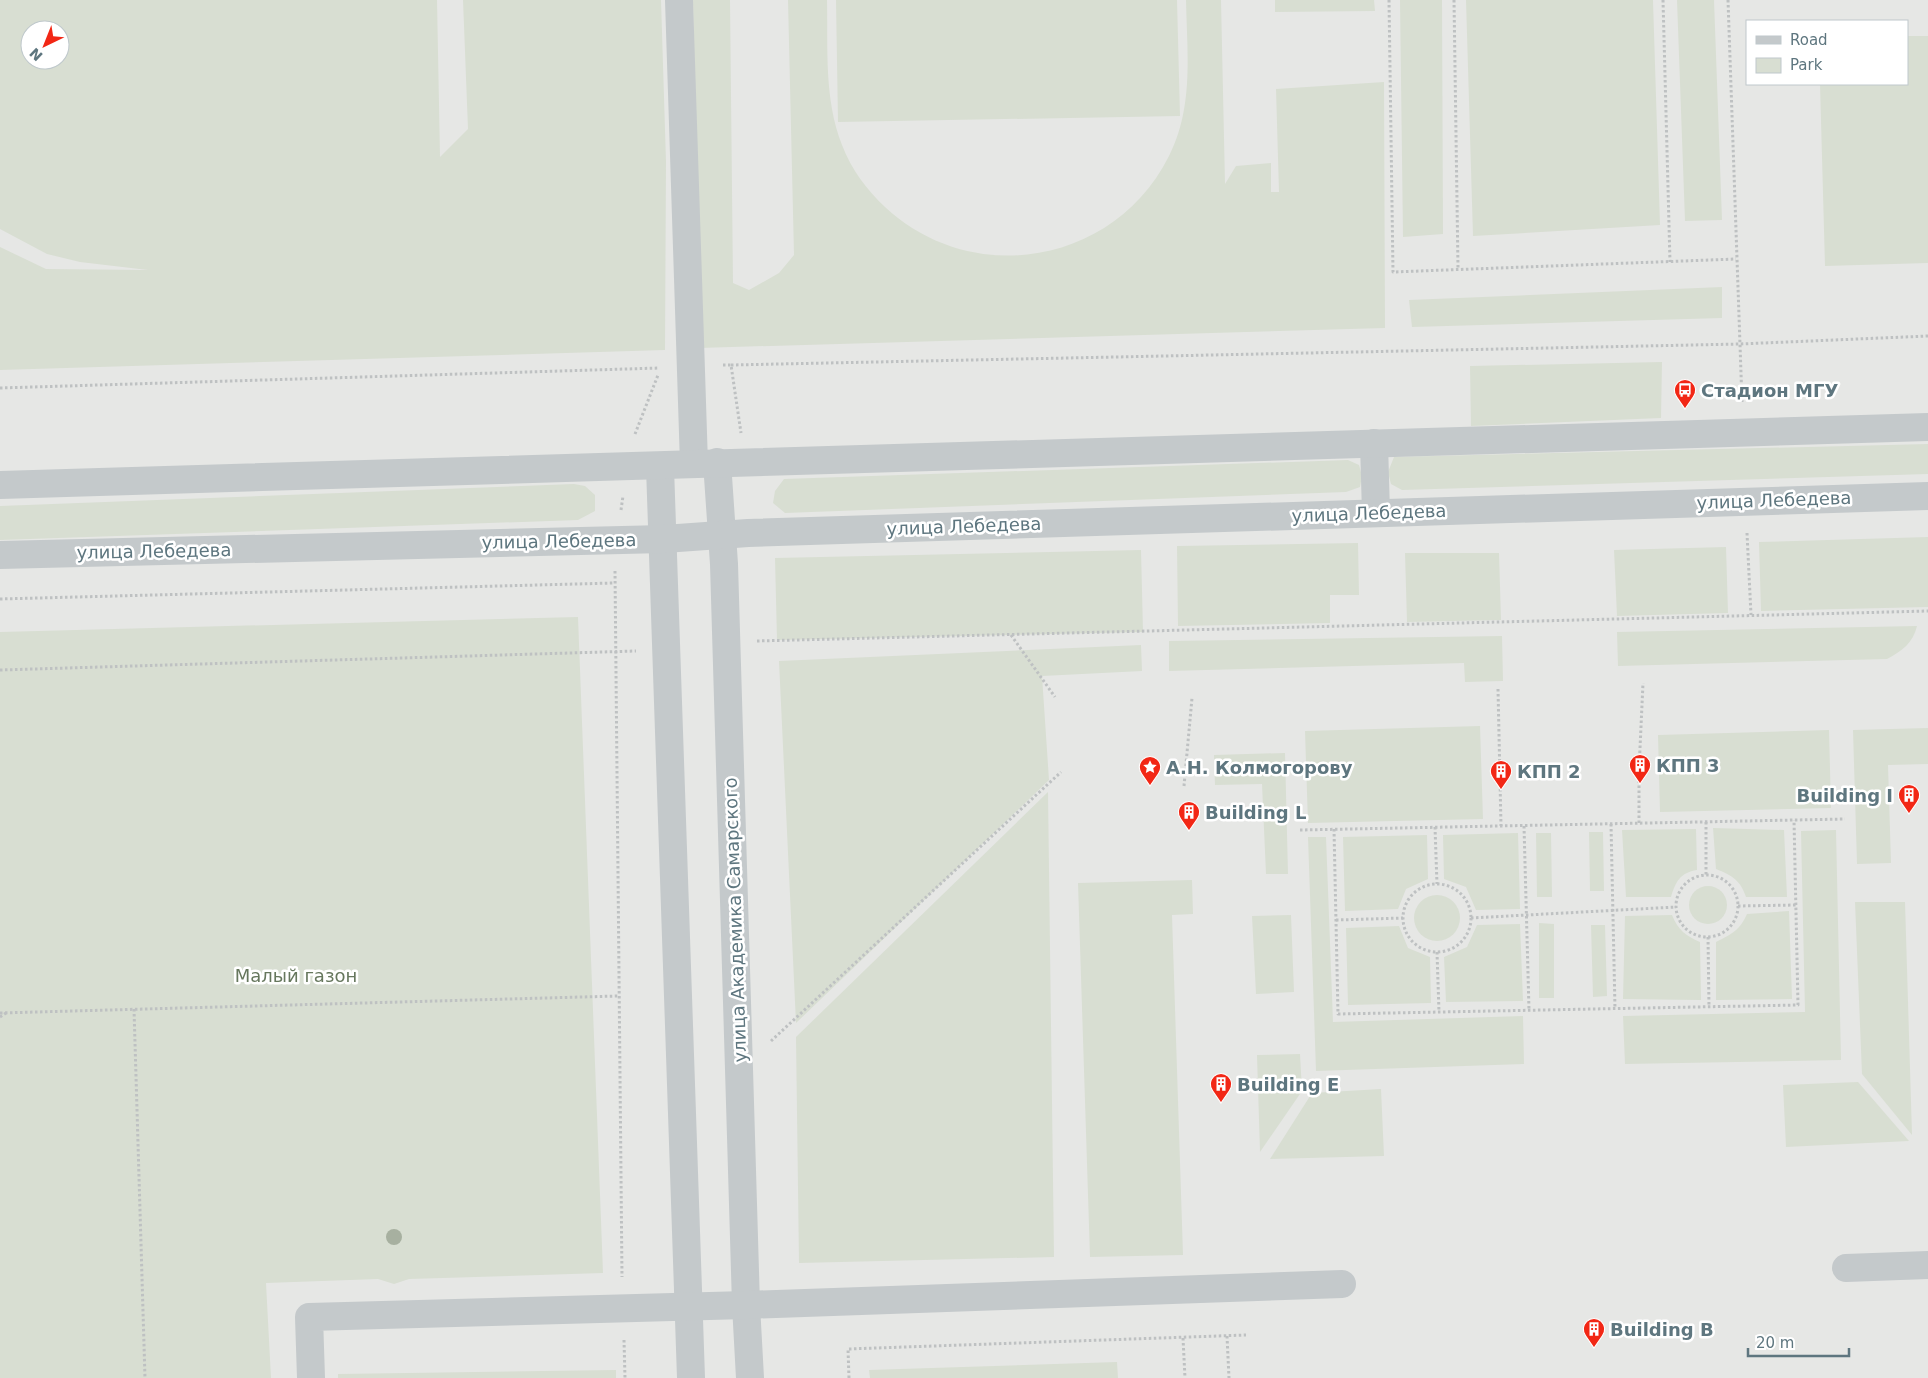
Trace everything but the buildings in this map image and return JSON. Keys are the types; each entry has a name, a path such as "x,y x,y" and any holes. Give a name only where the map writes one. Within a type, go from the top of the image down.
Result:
{"street":[{"name":"улица Академика Самарского","path":"679,0 706,463 722,535 746,1305 750,1378"},
{"path":"0,485 660,467 706,463 1928,427"},
{"path":"1374,444 1376,513"},
{"path":"660,467 664,539 691,1378"},
{"name":"улица Лебедева","path":"0,555 664,539 722,535 1928,496"},
{"path":"1846,1268 1928,1265"},
{"path":"311,1378 309,1317 689,1305 746,1305 1342,1284"}],"path":[{"path":"1389,0 1393,272 1458,268 1736,260"},
{"path":"1454,0 1458,268"},
{"path":"1663,0 1670,262"},
{"path":"1728,0 1740,344"},
{"path":"731,365 1740,344 1928,336"},
{"path":"0,599 614,583 622,1280"},
{"path":"751,641 1928,611"},
{"path":"1012,635 1055,697"},
{"path":"0,670 616,652"},
{"path":"1639,823 1639,770 1643,683"},
{"path":"1498,689 1501,826"},
{"path":"1184,786 1192,698"},
{"path":"770,1042 1061,772"},
{"path":"1300,830 1845,819"},
{"path":"1334,829 1338,1014 1615,1009 1798,1005 1794,820"},
{"path":"1706,822 1706,875"},
{"path":"1611,824 1615,1009"},
{"path":"1524,826 1528,1010"},
{"path":"1435,827 1436,884"},
{"path":"1706,875 1716,876 1732,888 1738,906 1733,924 1726,932 1708,937 1698,936 1682,925 1676,907 1677,897 1688,881 1706,875"},
{"path":"1436,884 1447,885 1460,894 1469,907 1471,918 1469,928 1461,941 1448,950 1437,952 1427,950 1410,938 1403,918 1404,908 1416,890 1426,885 1436,884"},
{"path":"1738,906 1796,905"},
{"path":"1471,918 1676,907"},
{"path":"1336,920 1403,918"},
{"path":"1708,937 1709,1007"},
{"path":"1437,952 1439,1012"},
{"path":"0,1013 618,996"},
{"path":"134,1009 145,1378"},
{"path":"0,1017 6,1013"},
{"path":"1227,1336 1229,1378"},
{"path":"849,1378 848,1349 1246,1336"},
{"path":"1183,1338 1185,1378"}],"shaded area":[{"path":"0,0 1928,0 1928,1378 0,1378"}],"green space":[{"path":"0,0 437,0 440,157 468,129 463,0 661,0 666,162 665,350 0,370 0,247 46,269 148,270 80,262 47,254 0,229"},
{"path":"693,0 730,0 733,283 749,290 779,273 794,255 788,0 827,0 828,74 836,128 855,171 872,194 885,207 920,233 959,249 999,255 1040,253 1079,241 1114,221 1145,193 1169,156 1182,118 1186,99 1188,59 1186,0 1221,0 1225,184 1236,166 1271,163 1271,192 1279,192 1276,89 1384,82 1385,328 699,348"},
{"path":"836,0 1177,0 1180,116 838,122"},
{"path":"1275,0 1374,0 1375,11 1275,12"},
{"path":"1400,0 1442,0 1443,234 1403,237"},
{"path":"1466,0 1653,0 1660,225 1473,236"},
{"path":"1677,0 1714,0 1722,220 1685,221"},
{"path":"1908,36 1928,36 1928,263 1825,266 1820,85 1908,85"},
{"path":"1722,287 1722,318 1412,327 1409,300"},
{"path":"1662,362 1661,418 1471,426 1470,366"},
{"path":"1928,444 1928,474 1402,490 1391,484 1388,472 1394,457"},
{"path":"1348,460 1359,465 1362,476 1360,487 1346,492 785,513 773,503 775,491 784,479"},
{"path":"574,484 585,486 595,495 595,511 578,520 0,540 0,506"},
{"path":"1928,537 1928,607 1761,611 1759,542"},
{"path":"1358,543 1359,595 1330,595 1330,623 1178,626 1177,546"},
{"path":"1726,547 1728,613 1617,616 1614,550"},
{"path":"1141,550 1143,632 777,640 775,558"},
{"path":"1405,553 1499,553 1501,620 1407,622"},
{"name":"Малый газон","path":"578,617 603,1273 409,1279 394,1284 378,1279 266,1283 271,1378 0,1378 0,632"},
{"path":"1917,626 1910,642 1887,659 1618,666 1617,632"},
{"path":"1502,636 1503,681 1465,682 1464,663 1169,671 1169,641"},
{"path":"1141,645 1142,671 1042,676 1049,780 796,1023 779,661"},
{"path":"1480,726 1483,819 1308,823 1305,731"},
{"path":"1928,728 1928,764 1888,765 1891,863 1857,864 1853,730"},
{"path":"1829,730 1831,808 1660,812 1658,735"},
{"path":"1285,753 1288,874 1266,874 1262,784 1215,785 1214,755"},
{"path":"1048,792 1054,1257 799,1263 796,1037"},
{"path":"1713,828 1784,830 1787,897 1746,897 1735,879 1716,869"},
{"path":"1696,829 1697,870 1686,873 1680,879 1671,897 1626,897 1622,830"},
{"path":"1836,830 1841,1060 1625,1064 1623,1016 1805,1012 1801,831"},
{"path":"1589,832 1603,832 1604,891 1590,891"},
{"path":"1518,833 1520,909 1476,910 1466,887 1444,879 1443,835"},
{"path":"1536,833 1551,833 1552,897 1537,897"},
{"path":"1427,835 1428,879 1406,889 1398,909 1345,911 1343,837"},
{"path":"1308,837 1326,837 1333,1022 1523,1016 1524,1064 1316,1071"},
{"path":"1192,880 1193,914 1172,915 1183,1255 1090,1257 1078,883"},
{"path":"1708,886 1715,887 1721,892 1726,898 1726,912 1721,918 1715,923 1708,924 1701,923 1695,918 1690,912 1689,905 1690,898 1695,892 1701,887"},
{"path":"1442,895 1454,901 1459,909 1459,927 1454,935 1446,940 1432,941 1420,935 1415,927 1414,913 1420,901 1428,896"},
{"path":"1855,902 1905,902 1912,1135 1862,1074"},
{"path":"1789,911 1792,999 1716,1000 1716,942 1735,931 1747,914"},
{"path":"1291,915 1294,992 1256,994 1252,916"},
{"path":"1672,915 1683,932 1700,942 1701,1000 1623,999 1625,916"},
{"path":"1539,923 1554,924 1554,998 1539,998"},
{"path":"1520,924 1523,1001 1446,1002 1444,957 1467,947 1477,925"},
{"path":"1591,925 1605,925 1607,996 1593,997"},
{"path":"1399,926 1408,948 1430,957 1431,1003 1348,1005 1346,928"},
{"path":"1300,1054 1302,1091 1260,1152 1257,1055"},
{"path":"1858,1082 1909,1141 1786,1147 1783,1085"},
{"path":"1381,1089 1384,1156 1270,1159 1312,1093"},
{"path":"1117,1362 1118,1378 870,1378 869,1370"},
{"path":"616,1370 616,1378 338,1378 338,1374"}],"place":[{"name":"Стадион МГУ","path":"1685,409"},
{"name":"КПП 3","path":"1640,784"},
{"name":"А.Н. Колмогорову","path":"1150,786"},
{"name":"КПП 2","path":"1501,790"},
{"name":"Building I","path":"1909,814"},
{"name":"Building L","path":"1189,831"},
{"name":"Building E","path":"1221,1103"},
{"name":"Building B","path":"1594,1348"}]}
